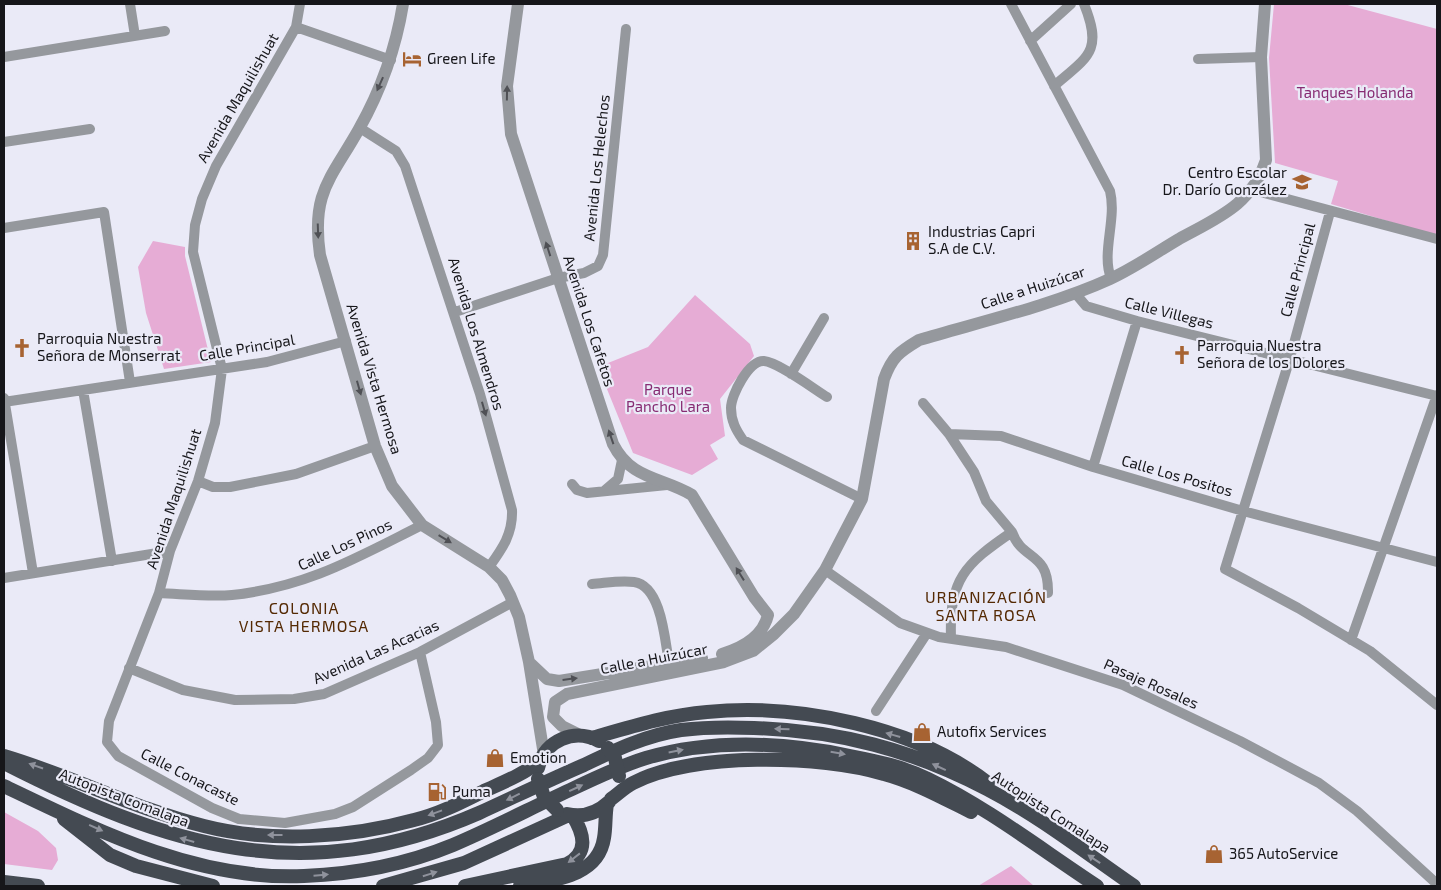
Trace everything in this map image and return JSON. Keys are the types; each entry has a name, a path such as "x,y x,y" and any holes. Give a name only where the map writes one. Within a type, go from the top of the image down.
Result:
{"highway":[{"path":"4,756 38,766 130,803 178,819 229,831 269,836 336,833 416,820 446,809 520,774 562,738 586,736 658,720 707,712 750,711 805,715 857,725 928,747 973,771 1024,811"},
{"name":"Autopista Comalapa","path":"4,763 70,797 156,831 210,846 278,855 350,852 444,829 621,748 672,732 712,728 793,730 859,740 926,761 988,789 1024,811 1134,886"},
{"path":"520,886 570,876 583,871 594,861 604,838 609,801 617,788 619,776 615,758 608,748 586,736"},
{"path":"4,786 130,843 175,858 230,872 284,876 333,874 388,865 452,846 600,776 644,759 681,750 750,744 793,746 848,755 901,768 956,794 1097,886"},
{"path":"465,886 567,864 576,860 582,850 582,833 566,813 544,797 538,779 542,757"},
{"path":"382,886 464,863 566,813 592,814 642,779 682,767 728,762 770,760 828,764 857,767 885,774 913,784 1023,837"},
{"path":"54,810 88,840 110,855 136,866 213,886"},
{"path":"4,882 38,886"}],"street":[{"path":"130,4 135,36"},
{"name":"Avenida Maquilishuat","path":"129,668 159,593 170,551 198,481 215,423 222,369 193,252 196,225 202,199 216,166 296,27 300,4"},
{"name":"Avenida Vista Hermosa","path":"403,4 391,60 360,128 325,186 317,228 323,270 346,342 375,446 392,486 422,525 489,567 502,580 513,602 519,617 529,662 542,757"},
{"name":"Avenida Los Cafetos","path":"518,4 507,86 511,134 613,444 622,460 650,479 680,488 692,496 766,619"},
{"path":"1011,4 1110,190 1113,204 1108,266 1111,278"},
{"path":"1030,40 1071,4"},
{"path":"1054,86 1077,67 1093,47 1094,27 1084,4"},
{"name":"Calle a Huizúcar","path":"586,736 562,726 553,717 555,702 567,694 724,662 759,647 794,614 825,570 862,499 884,380 890,362 900,352 919,340 1075,293 1111,278 1218,217 1253,190 1261,176 1266,160 1261,57 1265,4"},
{"path":"296,27 391,60"},
{"name":"Avenida Los Helechos","path":"455,312 558,278 592,270 598,266 603,255 626,29"},
{"path":"4,57 165,31"},
{"path":"1198,59 1261,57"},
{"path":"4,142 90,128"},
{"name":"Avenida Los Almendros","path":"360,128 396,151 401,158 455,312 483,403 512,510 512,525 506,543 489,567"},
{"path":"1253,190 1437,240"},
{"path":"4,228 104,212 130,382"},
{"name":"Calle Principal","path":"1330,212 1290,358 1225,566 1227,572 1298,608 1351,640"},
{"name":"Calle Villegas","path":"1075,293 1086,306 1137,322 1290,358 1437,396"},
{"path":"791,374 824,318"},
{"path":"1093,467 1137,322"},
{"name":"Calle Principal","path":"4,401 281,359 346,342"},
{"path":"827,398 791,374 765,361 751,365 733,396 731,408 734,426 743,440 862,499"},
{"path":"83,390 112,561"},
{"path":"1437,396 1351,640 1370,651 1437,705"},
{"path":"4,401 33,574"},
{"path":"923,403 949,434 974,472 986,501 1012,532 1016,543 1034,555 1045,568 1048,580 1048,593"},
{"name":"Calle Los Positos","path":"949,434 1001,436 1093,467 1243,511 1437,562"},
{"path":"198,481 213,487 230,487 296,474 375,446"},
{"path":"603,492 618,479 622,460"},
{"path":"572,484 581,492 603,492 668,484"},
{"name":"Calle Los Pinos","path":"159,593 231,595 295,584 330,571 422,525"},
{"path":"951,638 950,610 955,588 967,570 987,550 1012,532"},
{"path":"4,578 170,551"},
{"name":"Pasaje Rosales","path":"825,570 873,606 900,623 927,633 1006,647 1122,685 1240,741 1319,783 1357,811 1437,884"},
{"path":"592,584 612,581 636,582 644,586 658,607 669,663"},
{"name":"Avenida Las Acacias","path":"129,668 183,690 207,696 267,701 324,694 420,652 513,602"},
{"path":"759,647 766,633 766,619 794,614"},
{"name":"Calle a Huizúcar","path":"529,662 547,679 559,681 720,655 735,650 758,634 766,619"},
{"path":"876,711 927,633"},
{"name":"Calle Conacaste","path":"129,668 109,721 107,734 107,742 118,756 225,814 247,820 285,823 315,819 347,810 428,758 438,744 436,722 420,652"}],"green space":[{"name":"Tanques Holanda","path":"1274,4 1344,4 1437,29 1437,236 1331,204 1338,181 1275,163 1269,58"},
{"path":"153,241 185,247 185,256 211,362 164,369 146,313 138,267"},
{"name":"Parque Pancho Lara","path":"695,295 750,344 754,356 720,399 725,436 710,445 718,459 692,475 633,453 598,367 648,347"},
{"path":"4,812 38,831 56,848 58,860 52,870 4,864"},
{"path":"1011,866 1034,886 978,886"}],"place":[{"name":"Green Life","path":"412,59"},
{"name":"Centro Escolar Dr. Darío González","path":"1302,182"},
{"name":"Industrias Capri S.A de C.V.","path":"913,241"},
{"name":"Parroquia Nuestra Señora de Monserrat","path":"22,348"},
{"name":"Parroquia Nuestra Señora de los Dolores","path":"1182,355"},
{"name":"Autofix Services","path":"922,732"},
{"name":"Emotion","path":"495,758"},
{"name":"Puma","path":"437,792"},
{"name":"365 AutoService","path":"1214,854"}],"district":[{"name":"URBANIZACIÓN SANTA ROSA","path":"986,606"},
{"name":"COLONIA VISTA HERMOSA","path":"304,617"}]}
